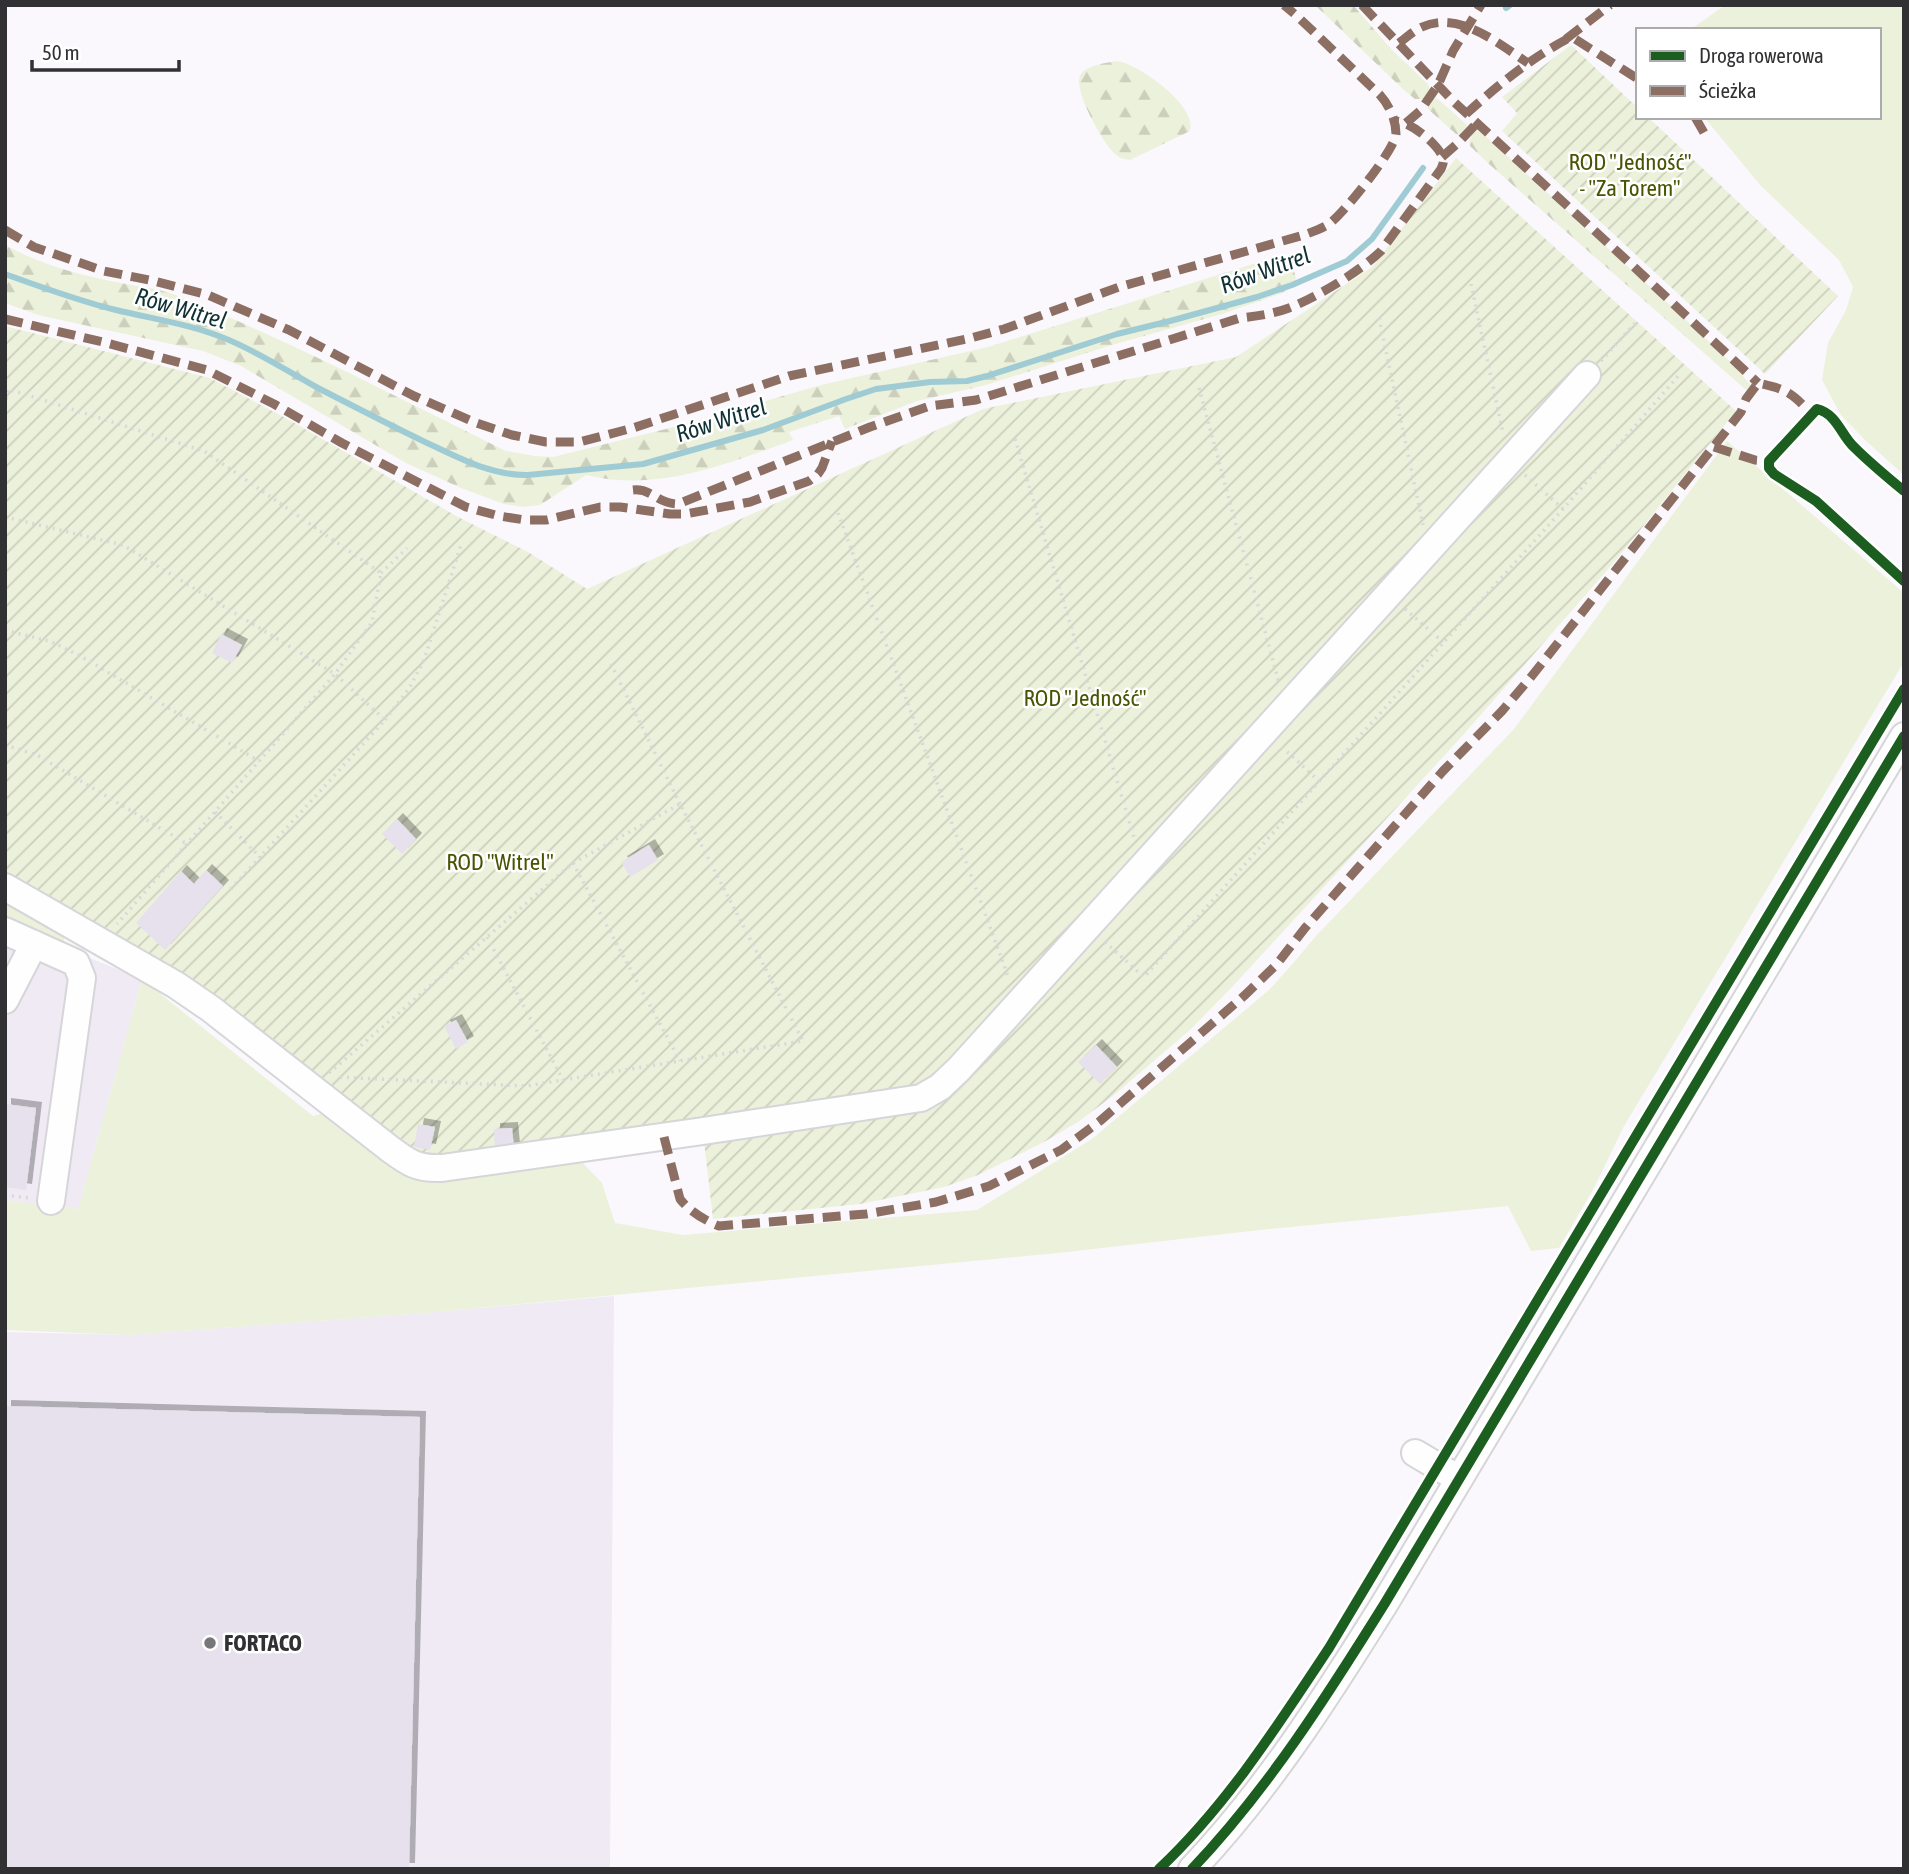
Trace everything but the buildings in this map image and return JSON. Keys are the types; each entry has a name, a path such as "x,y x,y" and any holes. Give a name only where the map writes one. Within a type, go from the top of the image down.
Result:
{"street":[{"path":"5,887 176,985 211,1009 390,1149 416,1166 426,1169 664,1137 921,1098 940,1087 959,1069 1019,1004 1587,375"},
{"path":"1192,1869 1249,1803 1310,1721 1372,1623 1904,736"},
{"path":"5,931 76,963 82,978 40,1200"},
{"path":"5,1000 34,944"},
{"path":"1415,1453 1459,1479"}],"path":[{"path":"1471,284 1509,460 1563,509"},
{"path":"1380,318 1428,551"},
{"path":"1587,375 1637,321"},
{"path":"1088,927 1144,977 1681,374"},
{"path":"1199,388 1286,709"},
{"path":"5,405 8,389 204,451 381,573"},
{"path":"1015,439 1143,866"},
{"path":"838,513 1019,1004"},
{"path":"5,517 122,545 335,674 385,720"},
{"path":"230,890 385,720 410,687 424,660 461,545"},
{"path":"102,942 335,674 372,622 381,573 407,548"},
{"path":"1389,594 1443,642"},
{"path":"5,630 52,642 82,657 259,761"},
{"path":"611,664 803,1041 526,1086 325,1076 573,863 680,804"},
{"path":"1265,732 1319,781"},
{"path":"5,745 37,755 187,844"},
{"path":"215,812 260,856"},
{"path":"573,863 680,1061"},
{"path":"487,937 563,1080"},
{"path":"5,1195 40,1200"}],"shaded area":[{"path":"5,924 142,979 78,1209 5,1200"},
{"path":"614,1296 610,1869 5,1869 5,1332 128,1335"}],"green space":[{"path":"1315,5 1353,5 1392,50 1428,84 1430,90 1423,99 1415,99 1405,91"},
{"path":"1725,5 1904,5 1904,475 1841,415 1822,380 1828,343 1846,310 1853,287 1839,260 1761,186 1706,119 1881,119 1881,28 1693,28"},
{"name":"ROD \"Jedność\" - \"Za Torem\"","path":"1571,45 1636,106 1636,119 1650,119 1838,296 1765,374 1502,131 1517,113 1502,97"},
{"path":"1117,61 1139,70 1165,88 1185,110 1190,121 1190,131 1130,160 1115,154 1090,115 1079,81 1081,74 1088,68"},
{"path":"1434,98 1467,125 1460,135 1428,109"},
{"path":"1478,131 1736,367 1751,389 1745,389 1489,164 1470,146 1473,133"},
{"path":"1456,158 1736,411 1616,560 1464,734 1190,1030 1078,1122 978,1175 944,1187 860,1204 713,1219 702,1124 450,1156 401,1150 5,882 5,326 210,378 458,517 528,552 587,589 983,409 1236,357 1372,267"},
{"path":"5,245 31,258 74,272 173,294 299,349 506,451 553,457 686,424 821,385 988,347 1269,259 1284,258 1292,264 1296,278 1293,287 1280,294 1222,314 986,385 917,401 845,429 839,416 789,432 793,440 768,449 717,466 665,478 613,480 586,475 540,505 523,507 504,504 461,488 406,463 241,366 203,351 38,315 5,303"},
{"path":"1727,441 1904,593 1904,662 1624,1126 1595,1186 1559,1248 1531,1251 1508,1206 1058,1253 425,1313 128,1335 5,1330 5,1200 78,1209 142,979 313,1116 328,1112 415,1177 582,1162 602,1183 615,1223 683,1235 977,1210 1092,1139 1269,990 1315,937 1514,729"},
{"path":"5,896 61,927 65,944 5,917"}],"waterway":[{"path":"1506,8 1510,5"},
{"name":"Rów Witrel","path":"5,274 88,302 211,333 260,355 318,388 461,459 487,469 528,475 643,464 763,430 876,389 930,382 967,381 1117,334 1257,297 1292,285 1347,261 1372,239 1423,168"}],"marked path":[{"path":"5,230 34,247 104,271 208,295 289,330 414,396 474,422 512,435 546,442 579,442 633,428 789,376 1004,329 1119,287 1304,235 1329,224 1378,167 1393,142 1396,134 1395,123 1380,95 1284,5"},
{"path":"1362,5 1453,101 1758,383"},
{"path":"1406,123 1420,111 1438,85 1453,51 1481,5"},
{"path":"1566,39 1610,5"},
{"path":"1399,43 1422,27 1450,23 1478,32 1528,63"},
{"path":"1466,114 1515,73 1569,38 1575,39 1636,78"},
{"path":"1696,119 1707,138"},
{"path":"633,490 645,491 665,502 678,504 870,427 930,406 976,400 1240,318 1277,312 1325,291 1381,251 1441,169 1443,158 1429,140 1407,124 1394,121"},
{"path":"1442,157 1477,123"},
{"path":"5,319 207,370 466,507 525,520 546,520 600,507 685,514 750,502 809,481 822,468 832,441"},
{"path":"664,1137 680,1199 698,1215 719,1226 866,1214 936,1202 989,1186 1061,1150 1100,1121 1277,964 1305,928 1443,771 1531,677 1741,412 1746,399 1758,383 1788,393 1811,414"},
{"path":"1714,447 1755,460 1769,461"}],"cycle path":[{"path":"1904,491 1849,442 1829,415 1817,409 1769,461 1769,468 1774,474 1816,501 1904,581"},
{"path":"1159,1869 1229,1791 1271,1735 1329,1648 1904,689"},
{"path":"1192,1869 1271,1774 1385,1603 1904,736"}],"place":[{"name":"FORTACO","path":"210,1643"}],"park label":[{"name":"ROD \"Jedność\"","path":"1085,698"},
{"name":"ROD \"Witrel\"","path":"500,862"}]}
